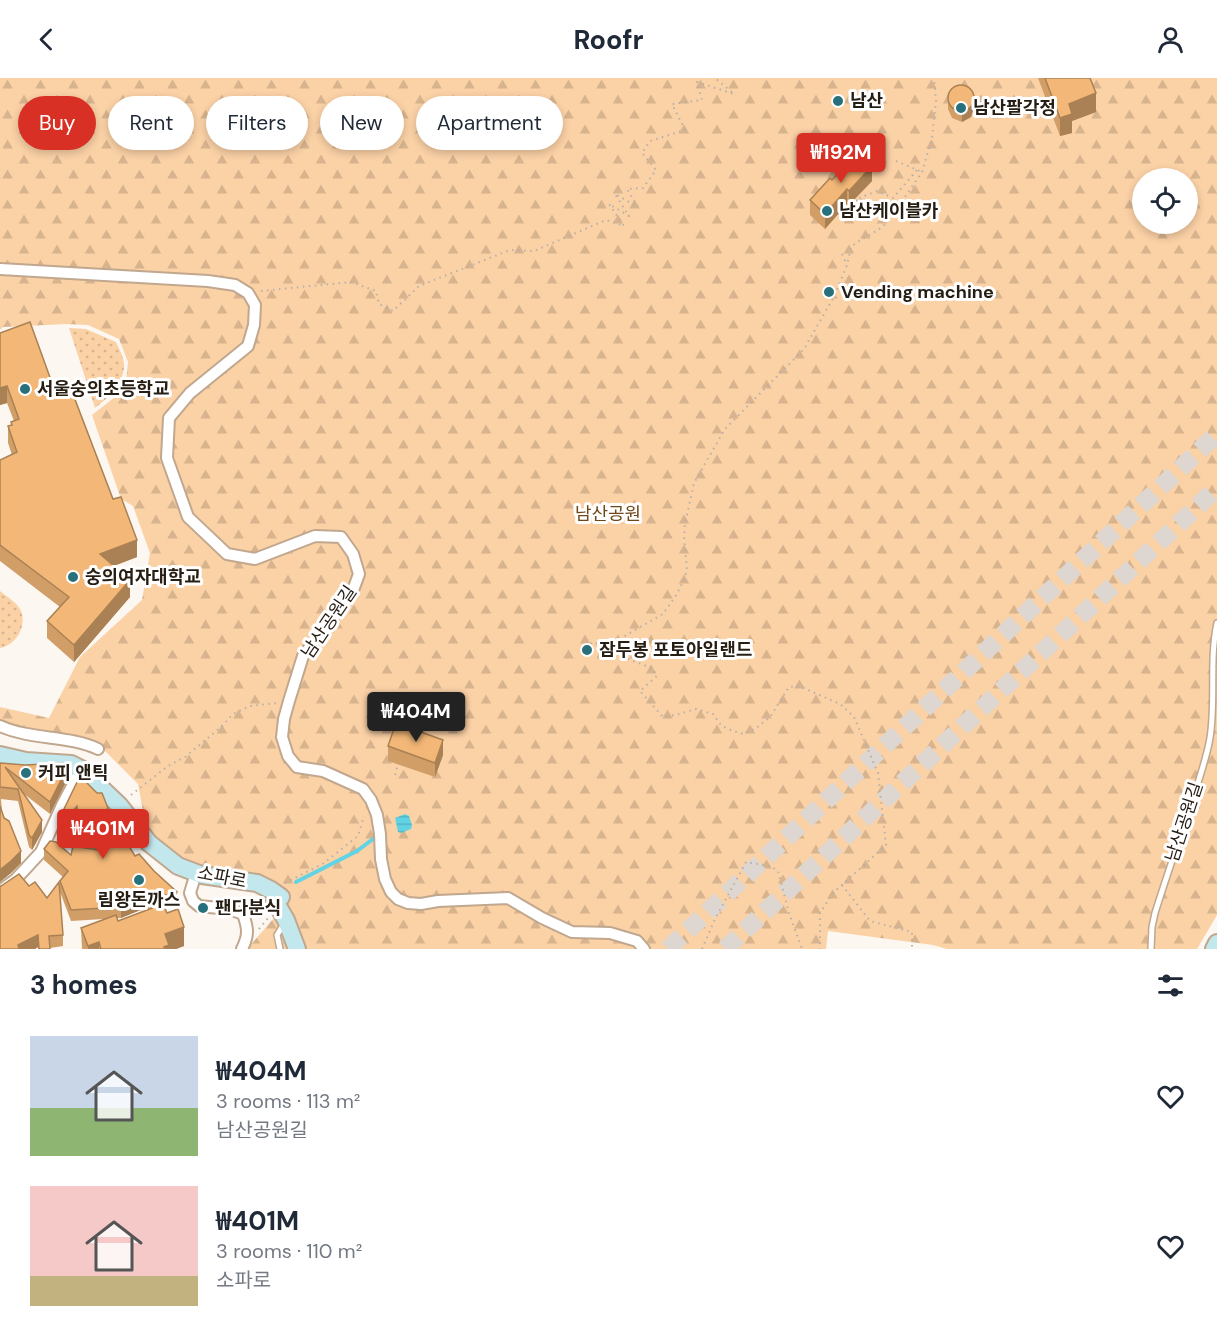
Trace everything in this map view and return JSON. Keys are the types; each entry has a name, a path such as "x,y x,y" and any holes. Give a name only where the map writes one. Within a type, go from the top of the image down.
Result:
{"street":[{"path":"0,269 208,281 235,285 248,293"},
{"name":"남산공원길","path":"248,293 255,305 254,325 248,346 190,393 169,418 167,458 188,518 227,554 255,559 315,536 341,537 353,554 359,574 352,593 303,656 284,719 282,737 288,756 297,767 323,771 363,789 371,800 376,815 385,879 391,892 398,899 421,904 438,901 508,898 572,932 610,933 637,941 644,949"},
{"path":"0,726 11,731 83,743 98,749"},
{"path":"0,755 26,762 71,764 81,769 40,852 16,879 0,891"},
{"name":"소파로","path":"81,769 119,805 149,843 178,866 196,873 257,883 273,895"},
{"path":"196,873 190,892 193,901 199,906 229,909 243,914 247,925 245,944"},
{"path":"273,895 297,949"},
{"path":"1214,949 1217,943"}],"lane":[{"name":"남산공원길","path":"1151,949 1155,913 1210,740 1213,718 1213,646 1217,623"},
{"path":"280,949 277,935 286,920"}],"path":[{"path":"248,293 351,282 376,291 379,304 393,311 419,286 510,250 534,251 606,220 624,226 609,204 629,216 615,194 638,207 627,189 643,188 656,170 642,153 650,141 685,130 672,104 702,100 697,81 734,94 715,78"},
{"path":"612,649 623,637 663,614 677,594 687,569 685,524 694,483 725,429 804,349 836,295 847,265 850,247 888,222 922,172 932,138 936,101 934,78"},
{"path":"896,161 922,172"},
{"path":"845,216 859,198 877,191 893,198 917,170"},
{"path":"859,198 872,207 869,210 888,222"},
{"path":"842,254 847,265"},
{"path":"588,649 592,642 652,668 657,676 640,691 663,717 696,709 713,714 721,725 743,734 755,729 770,717 789,687 799,686 840,704 854,717 878,773 886,845 833,893 820,913 820,949"},
{"path":"119,805 168,766 185,756 221,727 232,714 250,706 289,701"},
{"path":"395,775 398,764"},
{"path":"245,944 271,915 273,895 324,863 358,836 364,815"},
{"path":"702,949 715,919 746,862 770,866 778,871 789,913 802,949"},
{"path":"842,885 870,921 912,932 912,949"}],"green space":[{"name":"남산공원","path":"0,78 1217,78 1217,915 1197,949 947,949 933,945 828,931 826,949 247,949 280,911 280,897 202,875 149,843 138,784 97,743 13,726 0,721 0,707 49,718 80,657 142,600 150,553 133,506 121,499 92,415 115,397 126,381 128,362 119,339 88,325 3,327 0,330"},
{"path":"69,328 86,329 116,342 122,356 124,365 119,384 95,408"},
{"path":"0,591 19,608 22,623 15,639 0,648"}],"water":[{"path":"405,814 409,816 412,825 411,829 401,833 398,832 395,818"}],"building":[{"path":"1045,78 1090,78 1096,93 1069,104 1072,114 1060,118"},
{"path":"961,85 970,89 974,98 970,107 961,111 952,107 948,98 952,89"},
{"path":"857,154 872,166 825,214 810,200"},
{"path":"30,322 56,394 71,389 113,499 121,497 137,540 100,554 130,580 74,645 47,621 69,597 0,545 0,460 17,452 8,426 19,419 7,386 0,388 0,333"},
{"path":"396,723 443,740 435,763 388,746"},
{"path":"0,763 25,765 64,763 67,768 50,802 5,767 42,820 32,838 29,835 18,789 0,787"},
{"path":"80,776 97,793 102,793 107,809 124,842 126,841 135,856 139,854 177,892 138,900 121,907 71,910 60,881 68,871 44,849 50,841 56,842 71,855 73,846 98,850 84,820 79,822 77,806 67,818 62,813"},
{"path":"0,806 4,818 9,821 21,851 0,870"},
{"path":"19,874 29,886 35,882 47,898 59,882 63,935 49,936 50,949 39,949 38,935 18,945 19,949 0,949 0,886"},
{"path":"163,904 167,913 178,909 184,927 165,934 169,945 164,947 165,949 101,949 99,942 88,946 81,928 116,915 118,921"}],"waterway":[{"path":"296,882 357,851 377,836"}],"tunnel":[{"path":"668,949 1217,434"},
{"path":"725,949 1217,488"}],"place":[{"name":"남산","path":"838,101"},
{"name":"남산팔각정","path":"961,108"},
{"name":"남산케이블카","path":"827,211"},
{"name":"Vending machine","path":"829,292"},
{"name":"서울숭의초등학교","path":"25,389"},
{"name":"숭의여자대학교","path":"73,577"},
{"name":"잠두봉 포토아일랜드","path":"587,650"},
{"name":"커피 앤틱","path":"26,773"},
{"name":"림왕돈까스","path":"139,880"},
{"name":"팬다분식","path":"203,908"}]}
